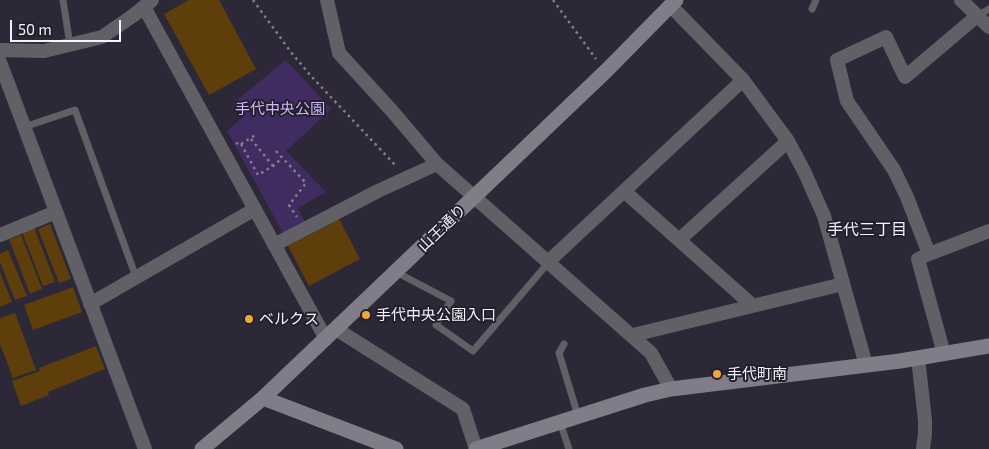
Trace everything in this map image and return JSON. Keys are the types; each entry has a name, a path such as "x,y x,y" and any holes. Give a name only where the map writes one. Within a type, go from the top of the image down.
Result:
{"street":[{"path":"327,0 339,53 437,164 651,353 671,389"},
{"path":"961,0 983,13 989,27"},
{"path":"674,3 743,80 788,141 805,173 824,216 866,365"},
{"name":"山王通り","path":"202,449 263,398 331,334 606,71 674,3"},
{"path":"0,50 44,51 102,37 148,4 274,245 331,334 463,409 476,449 578,416 671,389 918,358 989,346"},
{"path":"929,254 907,197 894,170 847,102 837,60 886,37 905,77 983,13"},
{"path":"0,62 145,449"},
{"path":"549,262 743,80"},
{"path":"679,240 788,141"},
{"path":"274,245 407,177 437,164"},
{"path":"624,191 752,305"},
{"path":"90,304 255,209"},
{"path":"0,234 56,212"},
{"path":"944,354 918,259 989,231"},
{"path":"632,335 843,284"},
{"path":"918,358 925,420 923,449"},
{"path":"263,398 396,449"}],"lane":[{"path":"63,0 70,44"},
{"path":"812,10 816,0"},
{"path":"24,127 75,110 136,277"},
{"path":"396,272 451,300 436,325 473,351 549,262"},
{"path":"564,344 559,353 578,416"},
{"path":"560,422 569,449"}],"path":[{"path":"253,0 290,51 311,76 407,177"},
{"path":"553,0 606,71"},
{"path":"232,146 239,142 241,144 257,134"},
{"path":"251,139 273,166"},
{"path":"241,144 258,175 282,158"},
{"path":"276,151 306,183 290,205 304,230"}],"green space":[{"name":"手代中央公園","path":"286,60 331,109 286,151 326,192 298,208 305,222 283,233 227,131 243,117 233,103"}],"building":[{"path":"189,0 219,0 256,69 209,95 164,14"},
{"path":"339,219 360,259 309,286 288,246"},
{"path":"50,224 71,279 59,283 38,229"},
{"path":"34,227 55,282 43,286 22,232"},
{"path":"21,235 42,289 30,294 9,239"},
{"path":"8,250 27,296 15,300 0,262 0,254"},
{"path":"0,272 12,302 0,307"},
{"path":"73,287 82,312 33,330 24,305"},
{"path":"15,313 36,370 13,378 0,344 0,318"},
{"path":"96,346 105,369 48,392 49,395 21,406 12,381 40,371 39,368"}],"place":[{"name":"手代中央公園入口","path":"366,315"},
{"name":"ベルクス","path":"249,319"},
{"name":"手代町南","path":"717,374"}],"district":[{"name":"手代三丁目","path":"867,230"}]}
